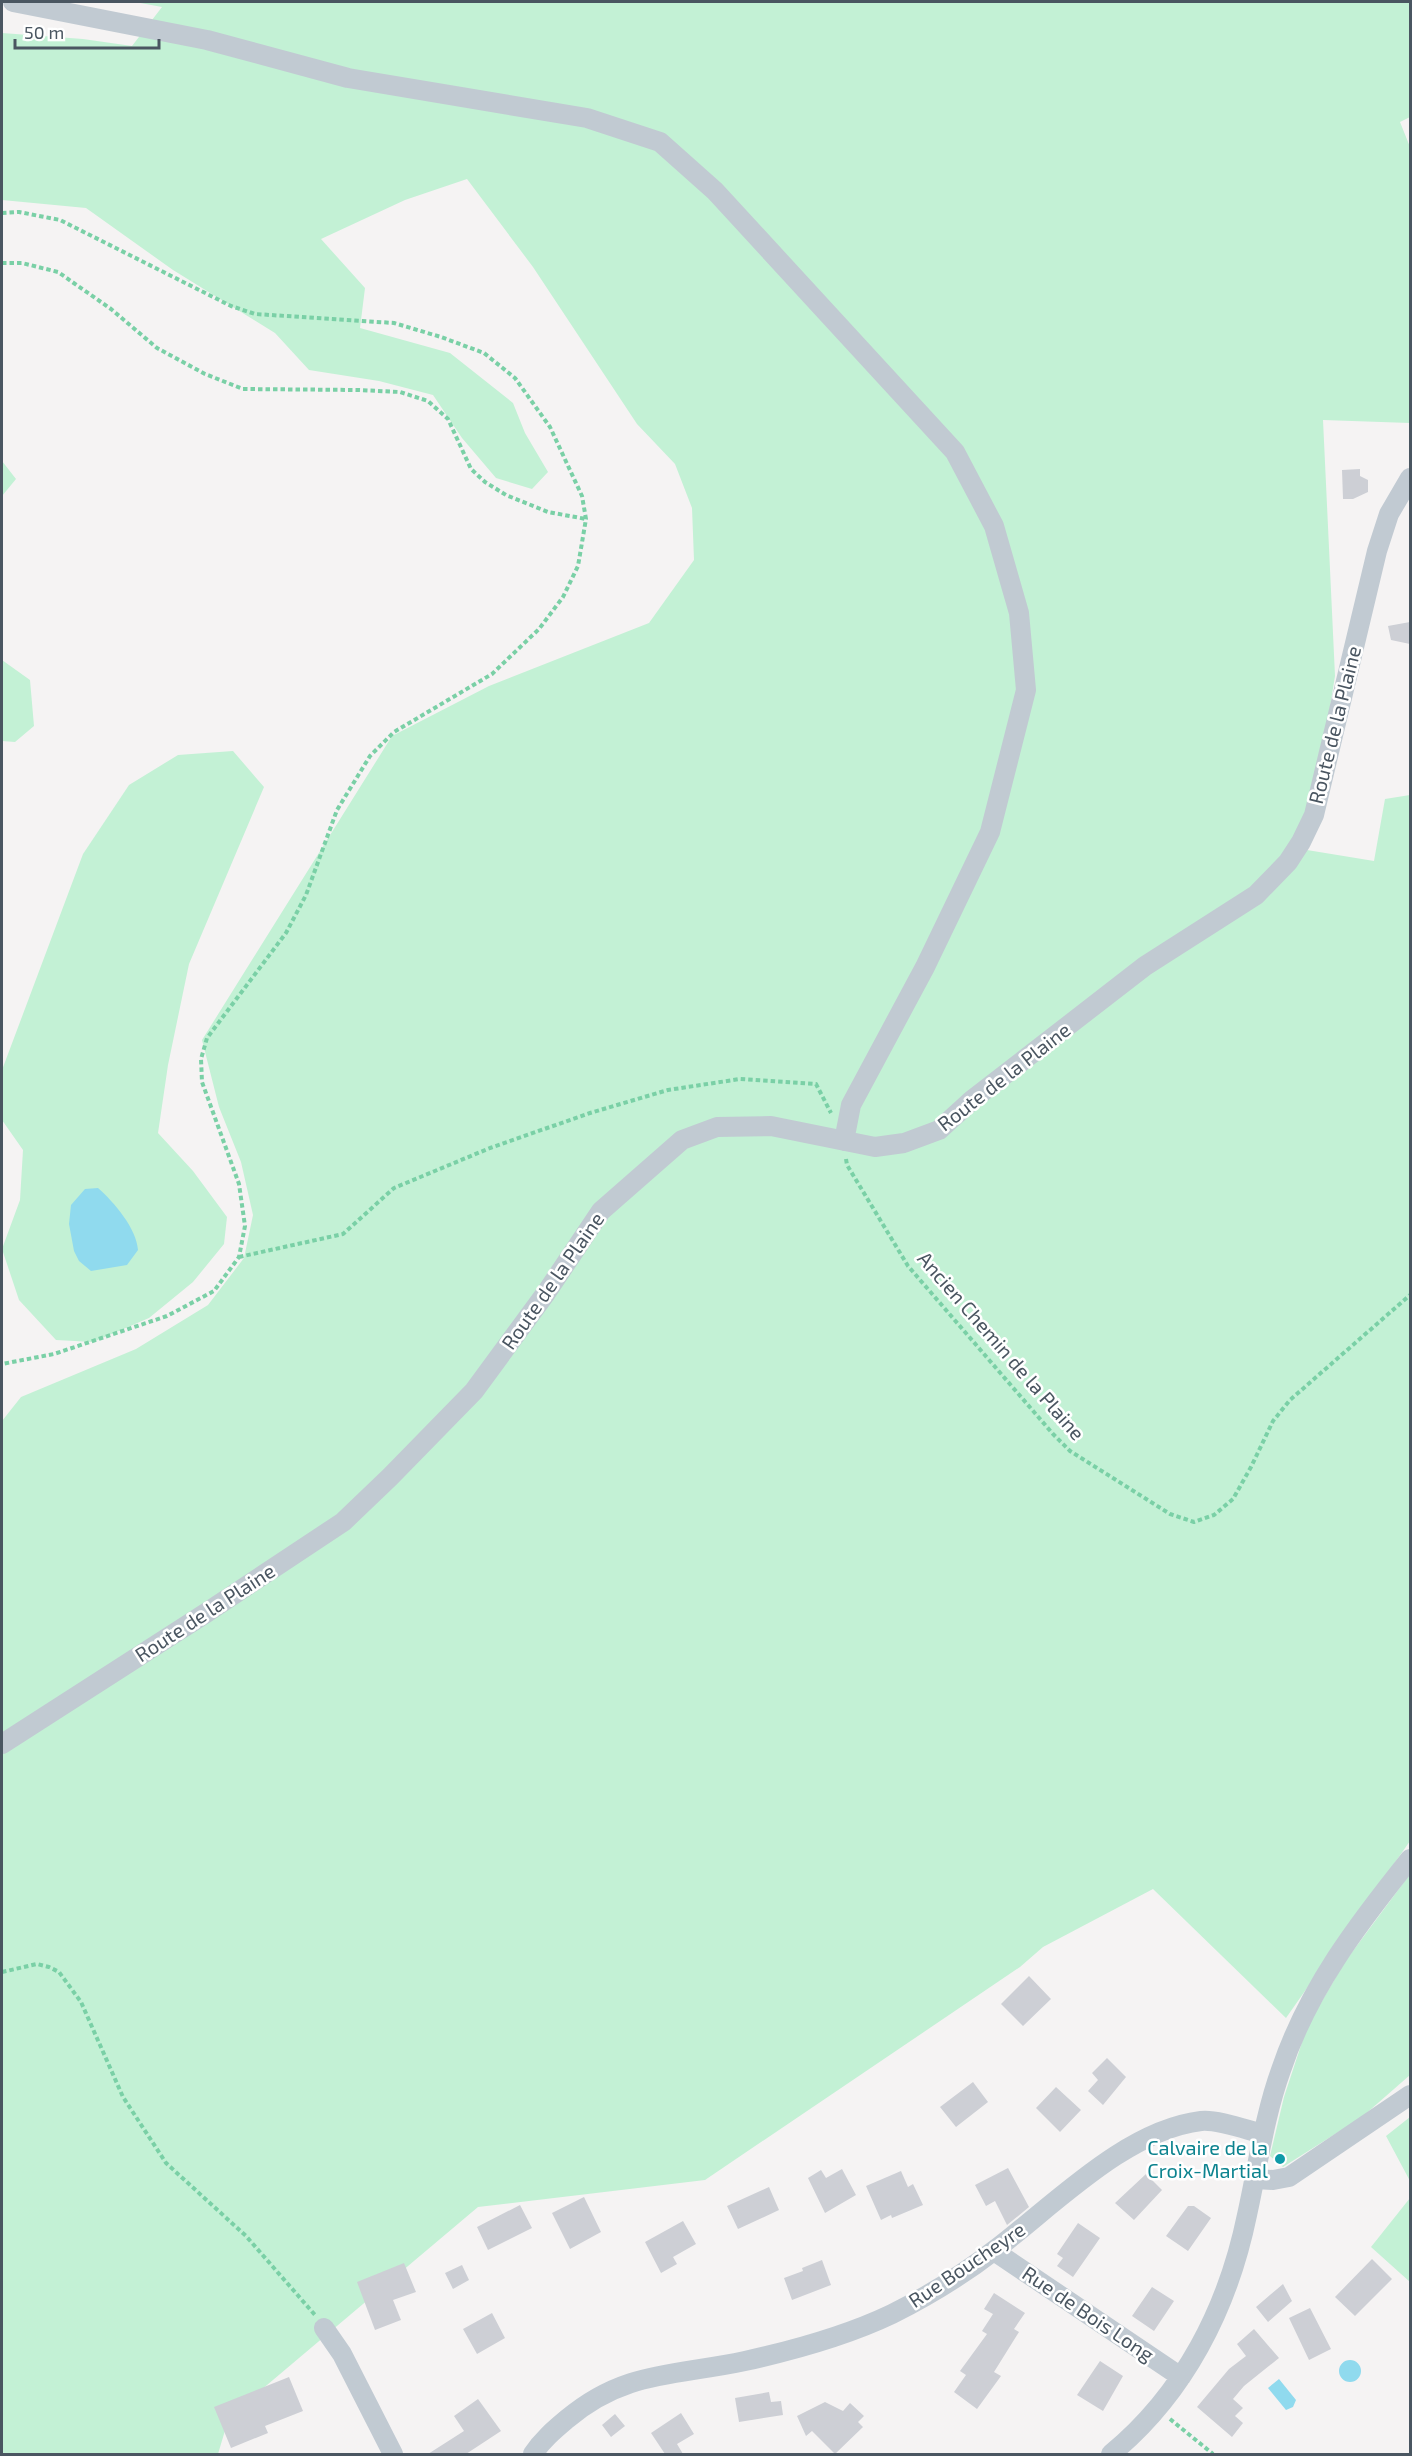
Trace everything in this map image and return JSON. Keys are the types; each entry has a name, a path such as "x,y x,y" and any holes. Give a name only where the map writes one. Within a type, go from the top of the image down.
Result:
{"street":[{"path":"13,2 207,40 348,78 586,118 660,142 715,192 955,452 994,526 1019,613 1026,690 990,832 926,967 851,1105 844,1141"},
{"name":"Route de la Plaine","path":"2,1744 343,1522 390,1478 474,1392 546,1293 601,1211 682,1140 717,1127 771,1126 875,1148 904,1143 939,1130 972,1100 1145,966 1256,895 1288,862 1314,815 1377,551 1389,514 1410,478"},
{"path":"1111,2454 1133,2436 1157,2410 1181,2377 1209,2328 1225,2290 1242,2236 1263,2134 1280,2071 1296,2028 1321,1980 1354,1931 1410,1858"},
{"path":"1255,2179 1273,2180 1289,2177 1410,2095"},
{"name":"Rue Boucheyre","path":"533,2454 540,2443 575,2412 594,2398 616,2387 639,2379 746,2361 856,2331 934,2292 994,2251 1100,2168 1138,2142 1181,2125 1204,2120 1263,2134"},
{"name":"Rue de Bois Long","path":"994,2251 1181,2377"},
{"path":"324,2328 342,2354 393,2454"}],"path":[{"path":"2,213 19,212 60,220 231,306 255,314 394,323 484,353 515,378 550,427 582,496 586,519 578,566 563,597 539,629 492,674 394,732 370,756 338,810 306,895 286,933 207,1038 201,1059 202,1082 239,1184 245,1226 239,1257 214,1291 167,1316 54,1354 2,1365"},
{"path":"2,263 22,262 58,272 111,309 158,348 205,374 243,389 400,392 428,400 448,419 471,469 485,482 506,495 548,512 586,519"},
{"name":"Ancien Chemin de la Plaine","path":"239,1257 343,1234 394,1188 490,1148 668,1089 740,1079 816,1084 844,1141 847,1165 908,1266 1070,1451 1170,1514 1194,1522 1214,1515 1233,1499 1273,1421 1290,1400 1410,1295"},
{"path":"2,1972 37,1964 59,1972 81,2002 123,2097 166,2163 246,2236 311,2307 324,2328"},
{"path":"1157,2410 1213,2454"}],"green space":[{"path":"135,2 1410,2 1410,117 1400,122 1410,147 1410,423 1323,420 1335,676 1307,850 1374,861 1385,799 1410,795 1410,1841 1286,2018 1153,1889 1043,1947 1020,1967 705,2180 478,2207 229,2417 218,2454 2,2454 2,1421 21,1397 136,1349 208,1305 244,1258 253,1215 241,1162 219,1107 202,1040 392,736 489,686 649,623 694,560 692,508 675,464 637,424 533,267 467,179 405,200 321,239 365,288 360,328 450,353 513,403 525,433 548,472 532,489 496,478 462,438 433,395 379,381 309,370 275,333 173,270 86,208 2,200 2,33 83,39 132,46 162,7"},
{"path":"2,461 16,479 2,496"},
{"path":"2,660 30,680 34,726 15,742 2,741"},
{"path":"233,751 264,787 189,964 168,1065 158,1133 193,1171 227,1217 224,1244 193,1282 149,1318 93,1342 56,1340 19,1300 2,1249 20,1200 23,1150 2,1120 2,1070 83,854 129,785 178,755"},
{"path":"1410,1874 1410,2075 1362,2117 1283,2167 1270,2156 1284,2097 1307,2027 1344,1963"},
{"path":"1410,2117 1410,2181 1386,2136"},
{"path":"1410,2198 1410,2282 1371,2247"}],"water":[{"path":"98,1188 129,1225 134,1233 138,1250 127,1265 91,1271 79,1261 74,1251 69,1224 71,1205 85,1189"},
{"path":"1350,2360 1358,2363 1361,2371 1358,2379 1350,2382 1342,2379 1339,2371 1342,2363"},
{"path":"1279,2379 1296,2400 1293,2407 1286,2410 1268,2388"}],"building":[{"path":"1360,469 1360,476 1368,480 1368,492 1353,499 1343,499 1342,470"},
{"path":"1410,622 1410,644 1391,640 1388,626"},
{"path":"1029,1976 1051,1999 1023,2026 1001,2004"},
{"path":"1107,2058 1126,2077 1103,2105 1088,2091 1098,2080 1092,2073"},
{"path":"973,2082 988,2102 956,2127 940,2107"},
{"path":"1056,2087 1081,2110 1060,2132 1036,2108"},
{"path":"1008,2168 1029,2207 1007,2225 995,2201 986,2206 975,2185"},
{"path":"842,2169 856,2195 825,2213 808,2178 821,2170 826,2178"},
{"path":"901,2171 908,2187 913,2184 923,2205 892,2218 891,2215 881,2220 866,2186"},
{"path":"1146,2174 1162,2190 1134,2220 1115,2203"},
{"path":"769,2187 779,2210 738,2229 727,2206"},
{"path":"584,2197 601,2232 570,2249 552,2213"},
{"path":"520,2205 532,2228 488,2250 477,2227"},
{"path":"1188,2206 1194,2206 1211,2218 1188,2251 1166,2236"},
{"path":"683,2221 696,2244 673,2257 677,2264 661,2273 645,2242"},
{"path":"1078,2223 1100,2238 1073,2277 1057,2266 1063,2258 1057,2254"},
{"path":"1372,2259 1392,2279 1355,2316 1335,2297"},
{"path":"822,2260 831,2285 792,2300 784,2278 803,2271 802,2268"},
{"path":"404,2263 416,2292 393,2300 401,2320 375,2330 357,2282"},
{"path":"462,2265 469,2280 453,2289 445,2273"},
{"path":"1283,2284 1292,2301 1268,2322 1256,2307"},
{"path":"1152,2287 1174,2301 1154,2331 1132,2316"},
{"path":"994,2293 1025,2313 1014,2329 1019,2332 994,2372 1001,2376 977,2409 954,2392 966,2375 960,2371 987,2334 982,2331 993,2314 984,2309"},
{"path":"1310,2308 1331,2349 1309,2360 1289,2318"},
{"path":"492,2313 505,2338 477,2354 463,2329"},
{"path":"1254,2329 1279,2358 1244,2386 1233,2399 1243,2408 1235,2416 1243,2423 1232,2437 1197,2407 1229,2369 1246,2356 1237,2344"},
{"path":"1100,2361 1123,2376 1103,2411 1077,2395"},
{"path":"289,2377 303,2411 265,2426 268,2433 231,2448 214,2407"},
{"path":"769,2392 771,2402 781,2401 783,2415 739,2422 735,2398"},
{"path":"478,2399 501,2431 466,2454 428,2454 464,2431 454,2416"},
{"path":"825,2402 843,2411 850,2403 864,2416 858,2422 863,2427 835,2454 812,2431 806,2436 797,2416"},
{"path":"681,2413 694,2434 677,2444 683,2454 665,2454 651,2433"},
{"path":"615,2414 625,2426 611,2437 602,2425"}],"place":[{"name":"Calvaire de la Croix-Martial","path":"1280,2159"}]}
